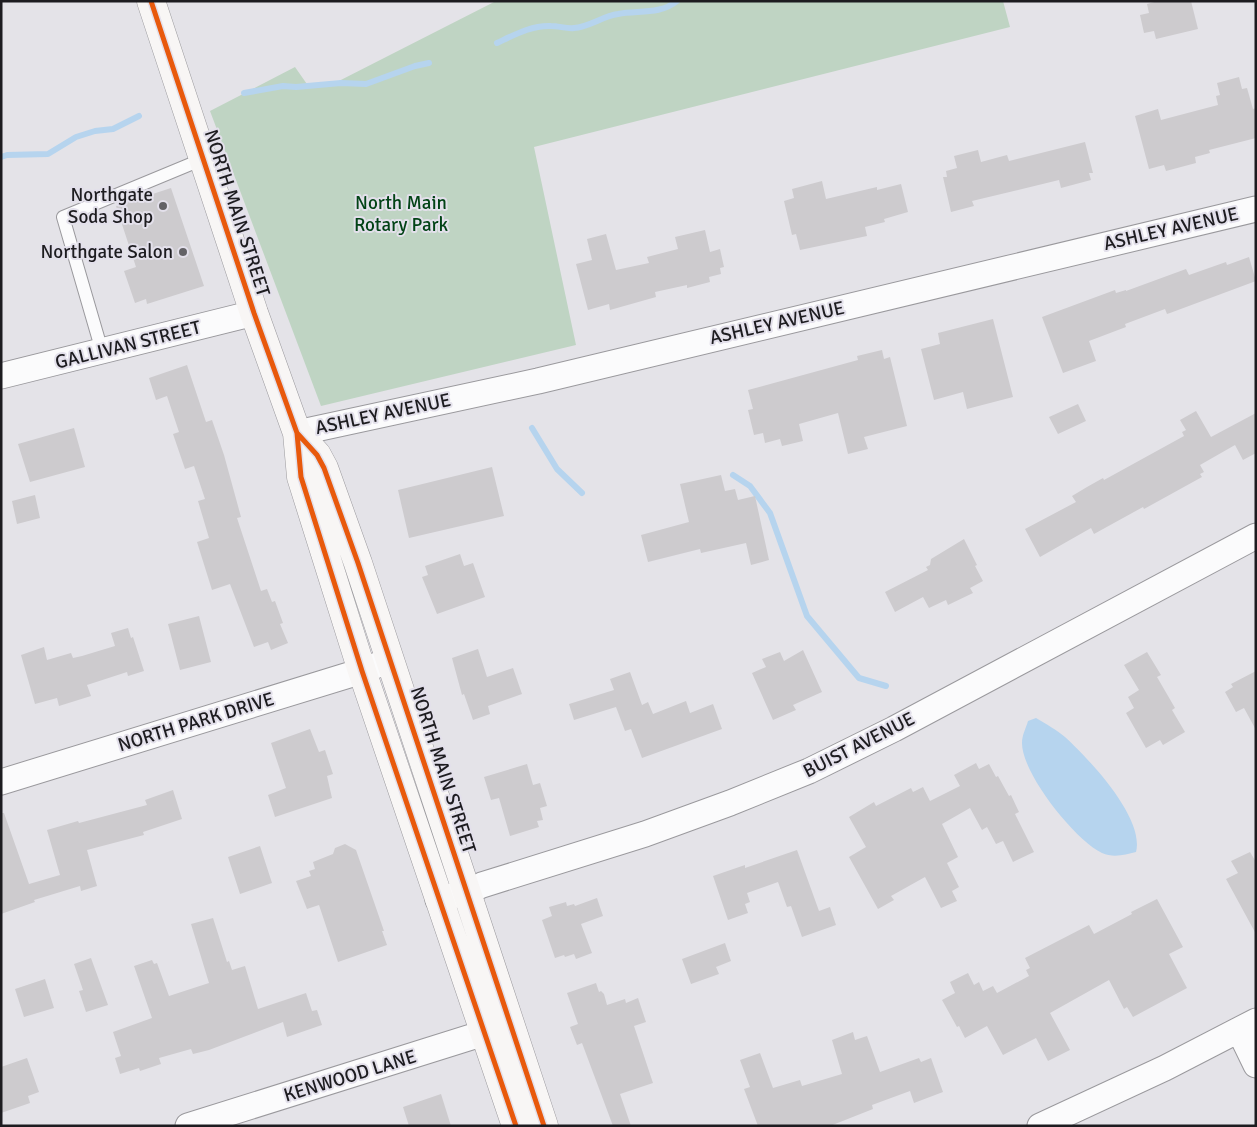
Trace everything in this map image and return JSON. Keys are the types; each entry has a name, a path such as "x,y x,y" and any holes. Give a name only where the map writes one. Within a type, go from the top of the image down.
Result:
{"street":[{"name":"NORTH MAIN STREET","path":"151,1 254,313 297,433 301,477 362,671 516,1126"},
{"name":"ASHLEY AVENUE","path":"297,433 538,381 1256,209"},
{"name":"GALLIVAN STREET","path":"1,376 254,313"},
{"name":"NORTH MAIN STREET","path":"297,433 317,455 324,468 358,563 544,1126"},
{"name":"BUIST AVENUE","path":"438,900 645,834 730,803 809,771 894,729 1256,536"},
{"name":"NORTH PARK DRIVE","path":"1,782 362,671 390,660"},
{"name":"KENWOOD LANE","path":"188,1126 511,1025"},
{"path":"1040,1126 1165,1068 1247,1026 1256,1065"}],"lane":[{"path":"102,351 63,216 203,159"}],"green space":[{"name":"North Main Rotary Park","path":"496,1 1003,1 1010,27 534,147 576,345 321,406 210,111 295,67 309,87 333,84"}],"water":[{"path":"1036,718 1065,737 1087,759 1113,790 1124,806 1132,823 1137,838 1136,852 1115,856 1102,853 1078,835 1052,805 1040,788 1024,756 1023,734 1028,721"}],"building":[{"path":"1158,1 1191,1 1198,29 1156,39 1154,31 1144,33 1140,15 1149,13 1147,4"},
{"path":"1239,77 1242,89 1247,88 1253,109 1256,108 1256,138 1209,150 1210,153 1195,157 1196,163 1166,171 1164,165 1149,169 1135,116 1158,109 1161,120 1218,105 1216,96 1220,95 1217,83"},
{"path":"1085,142 1093,173 1089,173 1091,180 1061,188 1059,180 972,201 974,206 951,212 943,177 947,177 946,171 957,168 954,156 978,150 981,162 1007,155 1009,161"},
{"path":"822,181 826,199 877,187 877,190 901,184 908,212 884,219 885,222 865,227 867,236 800,250 796,234 792,235 784,201 794,198 792,189"},
{"path":"171,188 204,286 147,304 146,299 135,303 124,271 136,267 116,206"},
{"path":"705,230 710,252 720,249 724,267 720,268 721,274 709,277 710,282 687,288 687,285 655,292 656,297 610,310 609,304 588,310 576,264 592,260 587,239 606,234 616,270 649,263 647,257 678,249 675,237"},
{"path":"1249,257 1256,281 1167,314 1165,309 1125,324 1126,327 1089,341 1096,361 1063,373 1042,317 1115,290 1116,293 1126,291 1186,269 1189,275 1226,262 1227,265"},
{"path":"993,319 1013,397 967,409 963,392 934,400 921,349 940,344 938,333"},
{"path":"882,350 884,359 890,357 907,426 864,437 868,449 848,454 838,413 799,424 803,441 782,446 780,439 765,443 763,433 754,435 748,410 753,409 748,390 858,360 857,356"},
{"path":"187,365 206,422 212,420 224,455 241,517 237,518 261,591 267,589 272,602 275,601 283,623 280,624 288,643 271,650 268,642 254,647 230,584 212,590 197,542 209,538 198,501 205,499 194,466 185,469 173,434 179,432 167,396 156,400 149,378"},
{"path":"1078,404 1086,421 1058,434 1049,417"},
{"path":"1196,411 1211,437 1256,413 1256,453 1243,460 1235,445 1200,465 1204,472 1200,474 1202,477 1094,534 1091,528 1040,557 1025,529 1076,502 1072,496 1087,487 1103,478 1104,480 1184,436 1182,432 1186,430 1180,420"},
{"path":"74,428 85,467 30,482 18,444"},
{"path":"492,467 504,516 409,538 398,490"},
{"path":"721,475 725,491 735,489 738,500 755,496 769,560 751,565 746,543 701,553 700,549 648,562 641,535 689,522 680,484"},
{"path":"35,495 40,518 17,524 12,501"},
{"path":"964,539 983,581 970,588 973,593 948,605 946,600 929,608 923,597 895,612 885,592 928,570 926,567 930,565 931,559"},
{"path":"460,554 464,566 473,563 485,597 437,614 422,577 428,575 425,566"},
{"path":"199,616 211,662 180,670 168,624"},
{"path":"128,628 131,638 133,637 144,671 128,676 127,672 87,685 91,696 59,706 57,698 35,704 21,655 44,647 47,660 71,653 73,658 82,656 115,646 111,633"},
{"path":"478,649 487,677 513,668 522,694 488,706 490,714 473,720 464,694 462,695 452,658"},
{"path":"803,650 822,692 793,705 796,710 773,720 752,673 766,667 762,659 780,652 784,661"},
{"path":"1147,652 1161,675 1157,677 1175,708 1172,710 1185,732 1163,745 1160,740 1146,748 1126,713 1134,708 1128,697 1139,690 1124,665"},
{"path":"1256,671 1256,730 1244,708 1236,712 1225,692 1233,687 1231,684"},
{"path":"630,672 642,705 648,702 653,714 686,701 690,713 713,704 722,729 642,758 631,729 625,731 616,707 574,720 569,704 614,690 610,679"},
{"path":"310,729 319,752 325,750 333,774 327,776 332,798 275,817 268,795 286,788 271,743"},
{"path":"976,763 979,769 989,764 1009,796 1011,795 1019,812 1015,814 1034,852 1013,862 1003,841 996,844 987,827 982,830 970,808 942,824 958,857 947,863 959,887 952,891 957,901 941,908 925,877 891,896 894,900 878,909 849,857 866,847 849,817 874,802 876,806 911,788 913,792 923,787 930,801 960,786 954,775"},
{"path":"527,764 533,785 540,783 547,806 540,808 543,820 537,821 539,827 510,836 499,798 491,800 484,777"},
{"path":"173,790 182,819 143,832 144,835 87,850 97,886 81,891 80,886 34,900 35,902 1,914 1,813 4,813 29,884 60,875 47,830 147,805 145,800"},
{"path":"345,844 356,850 387,945 338,962 319,905 307,909 296,881 311,876 309,871 315,869 313,862 333,854 335,848"},
{"path":"260,846 272,883 240,894 228,857"},
{"path":"797,850 819,911 830,907 836,925 802,937 791,906 787,907 778,882 747,893 750,902 745,904 748,913 728,920 713,876 745,865 745,868"},
{"path":"1250,852 1256,862 1256,934 1226,879 1238,873 1231,861"},
{"path":"597,898 603,916 581,924 592,953 576,959 574,954 555,958 542,920 552,916 549,907 566,902 567,906 574,904 575,906"},
{"path":"1157,899 1183,947 1169,954 1187,988 1133,1017 1127,1007 1124,1009 1109,980 1050,1013 1070,1050 1048,1061 1036,1038 1003,1055 987,1026 965,1038 942,1000 955,993 950,982 968,973 974,985 979,982 983,991 993,986 997,993 1029,976 1026,970 1030,968 1025,958 1089,925 1094,934"},
{"path":"213,918 227,962 229,961 232,970 245,966 258,1009 306,993 312,1011 317,1010 322,1025 287,1037 283,1022 209,1050 193,1054 191,1049 159,1058 161,1064 140,1071 139,1068 120,1074 115,1058 121,1056 113,1032 152,1018 134,966 152,960 154,964 157,963 169,996 209,983 191,924"},
{"path":"725,943 731,961 716,967 719,974 691,984 682,959"},
{"path":"91,958 108,1005 86,1012 79,991 83,990 74,964"},
{"path":"45,979 54,1008 24,1017 15,989"},
{"path":"596,983 599,992 601,991 604,994 607,1005 625,999 626,1003 638,998 646,1022 634,1026 653,1083 620,1094 631,1126 613,1126 582,1043 577,1045 570,1027 578,1024 567,993"},
{"path":"853,1032 855,1040 867,1036 880,1072 919,1058 921,1062 931,1058 943,1092 914,1103 910,1091 872,1105 873,1109 830,1126 758,1126 744,1089 750,1087 740,1060 760,1053 773,1088 800,1080 802,1086 842,1074 832,1040"},
{"path":"27,1058 39,1092 28,1096 30,1103 1,1113 1,1067"},
{"path":"441,1094 451,1126 409,1126 403,1107"}],"waterway":[{"path":"497,43 537,27 580,27 612,15 656,10 677,1"},
{"path":"244,93 283,86 296,87 341,83 366,84 415,66 429,63"},
{"path":"1,157 7,155 48,154 76,137 95,131 113,129 139,116"},
{"path":"532,428 557,469 582,493"},
{"path":"733,475 750,486 770,513 807,616 859,678 886,686"}],"cycle path":[{"path":"151,1 254,313 297,433 301,477 362,671 516,1126"},
{"path":"297,433 317,455 324,468 358,563 544,1126"}],"place":[{"name":"Northgate Soda Shop","path":"163,206"},
{"name":"Northgate Salon","path":"183,252"}]}
